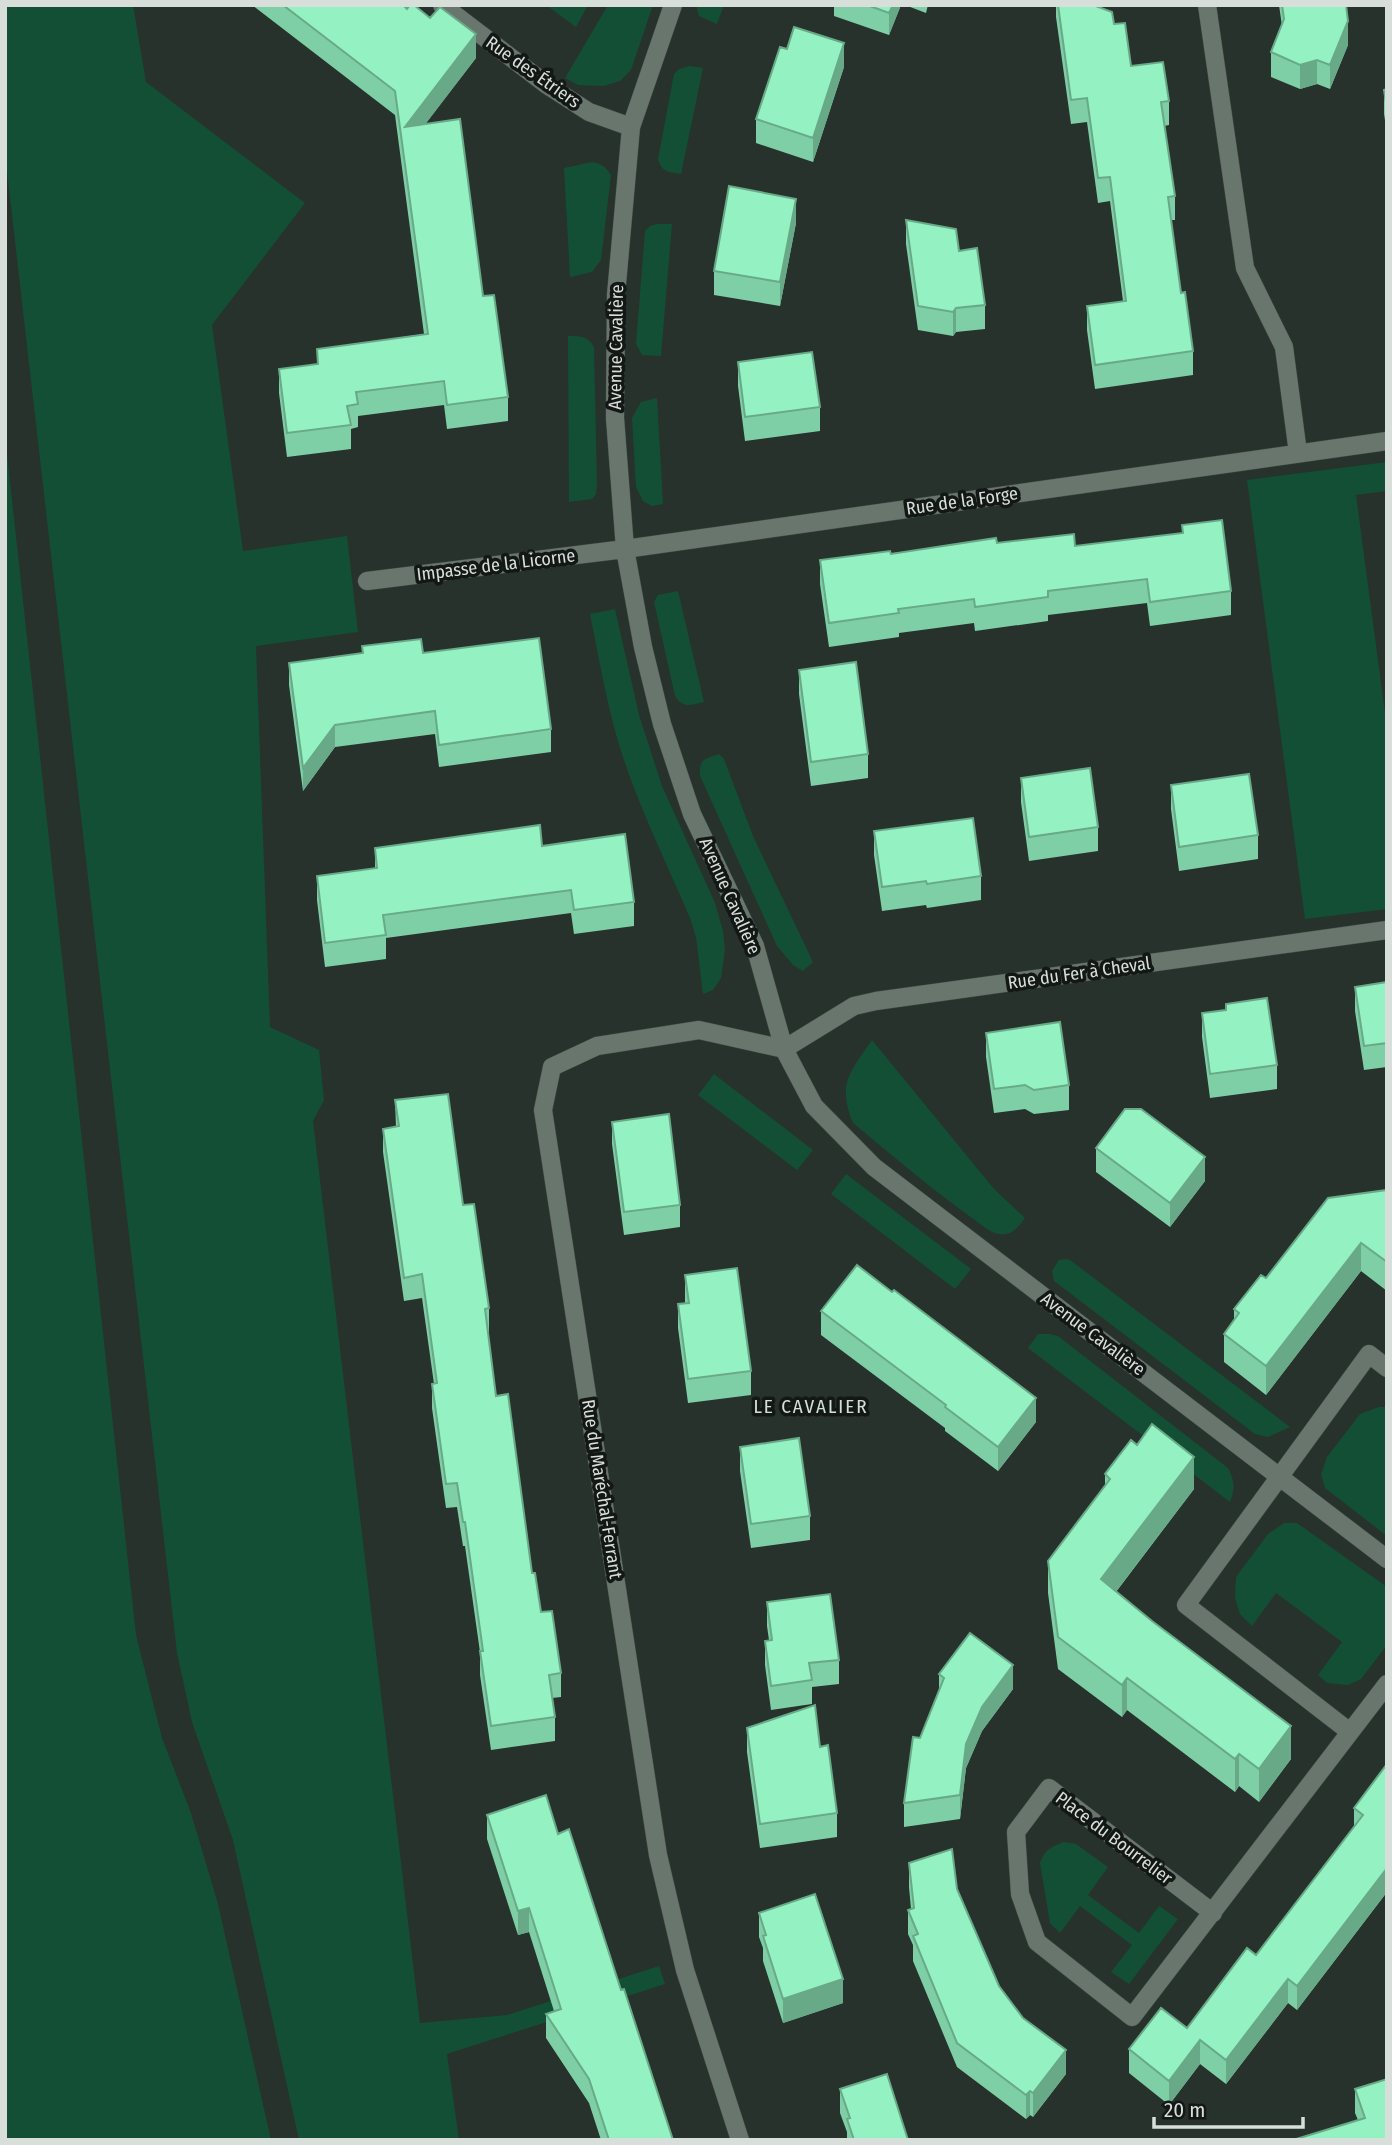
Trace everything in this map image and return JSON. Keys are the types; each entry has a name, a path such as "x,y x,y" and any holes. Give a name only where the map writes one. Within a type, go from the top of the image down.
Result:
{"street":[{"name":"Rue des Étriers","path":"442,5 547,85 589,112 631,127"},
{"name":"Avenue Cavalière","path":"673,5 631,127 616,295 615,418 625,548 643,647 662,724 692,814 755,946 784,1049 814,1106 874,1167 1387,1559"},
{"path":"1207,5 1245,268 1284,347 1298,453"},
{"name":"Rue de la Forge","path":"625,548 1387,441"},
{"name":"Impasse de la Licorne","path":"367,582 625,548"},
{"name":"Rue du Fer à Cheval","path":"784,1049 854,1006 877,1001 1387,930"},
{"name":"Rue du Maréchal-Ferrant","path":"740,2140 685,1970 658,1855 543,1110 552,1068 597,1046 699,1030 784,1049"},
{"path":"1350,1732 1186,1605 1369,1354 1387,1368"},
{"name":"Place du Bourrelier","path":"1213,1913 1049,1788 1016,1832 1020,1894 1037,1942 1132,2017 1213,1913 1387,1684"}],"green space":[{"path":"5,5 133,5 146,82 305,203 212,325 243,551 347,536 358,632 256,646 270,1027 319,1050 324,1100 313,1121 420,2023 507,2015 659,1966 665,1984 447,2054 459,2140 299,2140 233,1840 192,1722 177,1653 5,154"},
{"path":"546,5 588,5 576,27"},
{"path":"608,5 653,5 631,70 620,81 603,86 578,85 565,78"},
{"path":"696,5 724,5 717,24 699,16"},
{"path":"690,66 703,68 681,174 663,169 658,159 674,74 679,69"},
{"path":"592,162 603,166 611,175 601,260 592,272 570,277 564,168"},
{"path":"657,224 672,224 661,356 642,355 636,344 645,231"},
{"path":"568,336 583,337 594,347 597,485 592,499 569,502"},
{"path":"657,398 663,504 652,506 643,501 636,487 632,418 641,402"},
{"path":"5,436 136,1635 162,1738 191,1813 218,1904 271,2140 5,2140"},
{"path":"1387,462 1387,491 1356,495 1387,728 1387,909 1305,919 1247,480"},
{"path":"678,591 704,702 691,705 681,703 675,696 654,602 658,595"},
{"path":"615,609 639,715 662,786 715,903 723,931 725,950 721,978 713,990 703,994 696,937 690,918 631,780 609,706 590,614"},
{"path":"719,754 724,759 753,836 813,962 803,971 793,965 777,946 700,776 703,760"},
{"path":"872,1040 994,1189 1025,1218 1014,1230 1004,1234 988,1230 853,1123 846,1098 848,1079"},
{"path":"714,1074 813,1150 797,1170 698,1095"},
{"path":"846,1174 971,1269 955,1289 831,1194"},
{"path":"1059,1260 1070,1260 1290,1427 1268,1437 1255,1434 1054,1281 1052,1271"},
{"path":"1038,1334 1058,1336 1228,1468 1234,1485 1230,1502 1028,1348"},
{"path":"1387,1407 1387,1536 1325,1488 1321,1474 1327,1457 1360,1414"},
{"path":"1284,1523 1297,1523 1387,1587 1387,1645 1361,1679 1348,1685 1327,1683 1318,1675 1342,1642 1276,1593 1252,1626 1240,1614 1235,1598 1236,1577 1268,1534"},
{"path":"1064,1842 1076,1844 1108,1867 1088,1895 1139,1933 1159,1906 1178,1919 1129,1984 1111,1972 1132,1945 1080,1906 1060,1933 1050,1923 1040,1863 1049,1849"}],"building":[{"path":"283,5 403,5 407,9 414,5 430,18 440,7 476,34 405,127 460,119 483,296 494,295 508,397 447,405 444,381 356,392 358,404 347,406 351,425 287,433 279,369 318,364 317,349 428,334 395,91"},
{"path":"867,5 893,5 889,13"},
{"path":"1058,5 1093,5 1112,12 1114,24 1125,23 1131,66 1163,62 1169,101 1161,102 1175,196 1168,197 1181,293 1185,292 1193,351 1095,365 1087,306 1126,301 1110,177 1098,178 1087,98 1071,100"},
{"path":"1282,5 1346,5 1348,21 1330,65 1317,60 1300,65 1271,52 1284,19"},
{"path":"794,27 844,43 813,138 756,119 780,47 787,49"},
{"path":"729,186 796,199 780,282 714,271"},
{"path":"906,220 956,229 959,251 977,248 985,305 956,308 953,312 918,306"},
{"path":"812,352 820,407 745,417 738,362"},
{"path":"1222,520 1231,591 1150,602 1147,579 1048,591 1048,597 975,607 974,599 898,609 899,613 829,623 820,560 890,551 891,554 996,538 997,543 1074,534 1075,546 1183,533 1182,525"},
{"path":"539,638 551,729 439,745 435,711 335,725 303,768 289,663 363,653 362,646 421,639 423,653"},
{"path":"856,662 868,754 811,762 799,670"},
{"path":"1090,768 1098,827 1029,837 1021,778"},
{"path":"1249,774 1258,835 1179,847 1171,785"},
{"path":"973,818 981,876 882,887 874,831"},
{"path":"540,825 542,846 625,834 634,902 574,910 571,890 383,915 386,935 325,943 317,876 377,868 375,848"},
{"path":"1387,982 1387,1043 1364,1046 1355,987"},
{"path":"1267,998 1277,1065 1210,1074 1202,1013 1226,1010 1226,1004"},
{"path":"1060,1022 1069,1085 1034,1090 1025,1085 994,1089 986,1033"},
{"path":"448,1094 463,1205 474,1204 489,1308 485,1309 496,1396 508,1394 532,1573 535,1573 541,1612 552,1611 561,1673 549,1675 555,1717 491,1726 465,1522 457,1483 446,1484 432,1384 437,1383 422,1274 404,1278 383,1129 399,1126 395,1100"},
{"path":"1125,1109 1141,1109 1205,1157 1170,1203 1096,1148"},
{"path":"669,1114 680,1205 624,1212 612,1122"},
{"path":"1387,1190 1387,1262 1361,1243 1266,1366 1224,1334 1239,1313 1234,1309 1261,1275 1266,1278 1328,1198"},
{"path":"857,1265 1036,1398 998,1447 821,1311"},
{"path":"737,1268 751,1371 688,1379 678,1304 689,1303 685,1275"},
{"path":"1152,1424 1194,1457 1101,1579 1291,1726 1259,1769 1239,1754 1235,1759 1127,1678 1122,1685 1058,1637 1048,1561 1110,1479 1105,1474 1131,1440 1137,1445"},
{"path":"799,1438 810,1516 751,1524 740,1447"},
{"path":"830,1594 839,1660 809,1663 812,1680 771,1686 765,1641 772,1640 767,1602"},
{"path":"970,1633 1013,1665 982,1707 966,1744 960,1795 904,1803 913,1737 920,1738 944,1678 939,1674"},
{"path":"815,1705 820,1747 828,1745 837,1813 760,1824 747,1728"},
{"path":"1387,1764 1387,1868 1297,1986 1288,1979 1226,2060 1200,2040 1169,2081 1129,2049 1161,2008 1187,2028 1247,1948 1256,1955 1363,1815 1354,1808"},
{"path":"546,1795 558,1834 569,1829 673,2140 609,2140 589,2079 546,2014 561,2009 529,1908 518,1911 487,1815"},
{"path":"952,1849 957,1889 999,1986 1023,2018 1066,2050 1033,2093 1030,2091 1026,2095 957,2043 913,1936 918,1934 908,1910 914,1908 909,1863"},
{"path":"815,1894 843,1979 783,1999 763,1936 766,1935 759,1913"},
{"path":"887,2074 908,2140 854,2140 840,2089"},
{"path":"1387,2079 1387,2140 1293,2140 1365,2118 1355,2089"}],"district":[{"name":"LE CAVALIER","path":"811,1406"}]}
